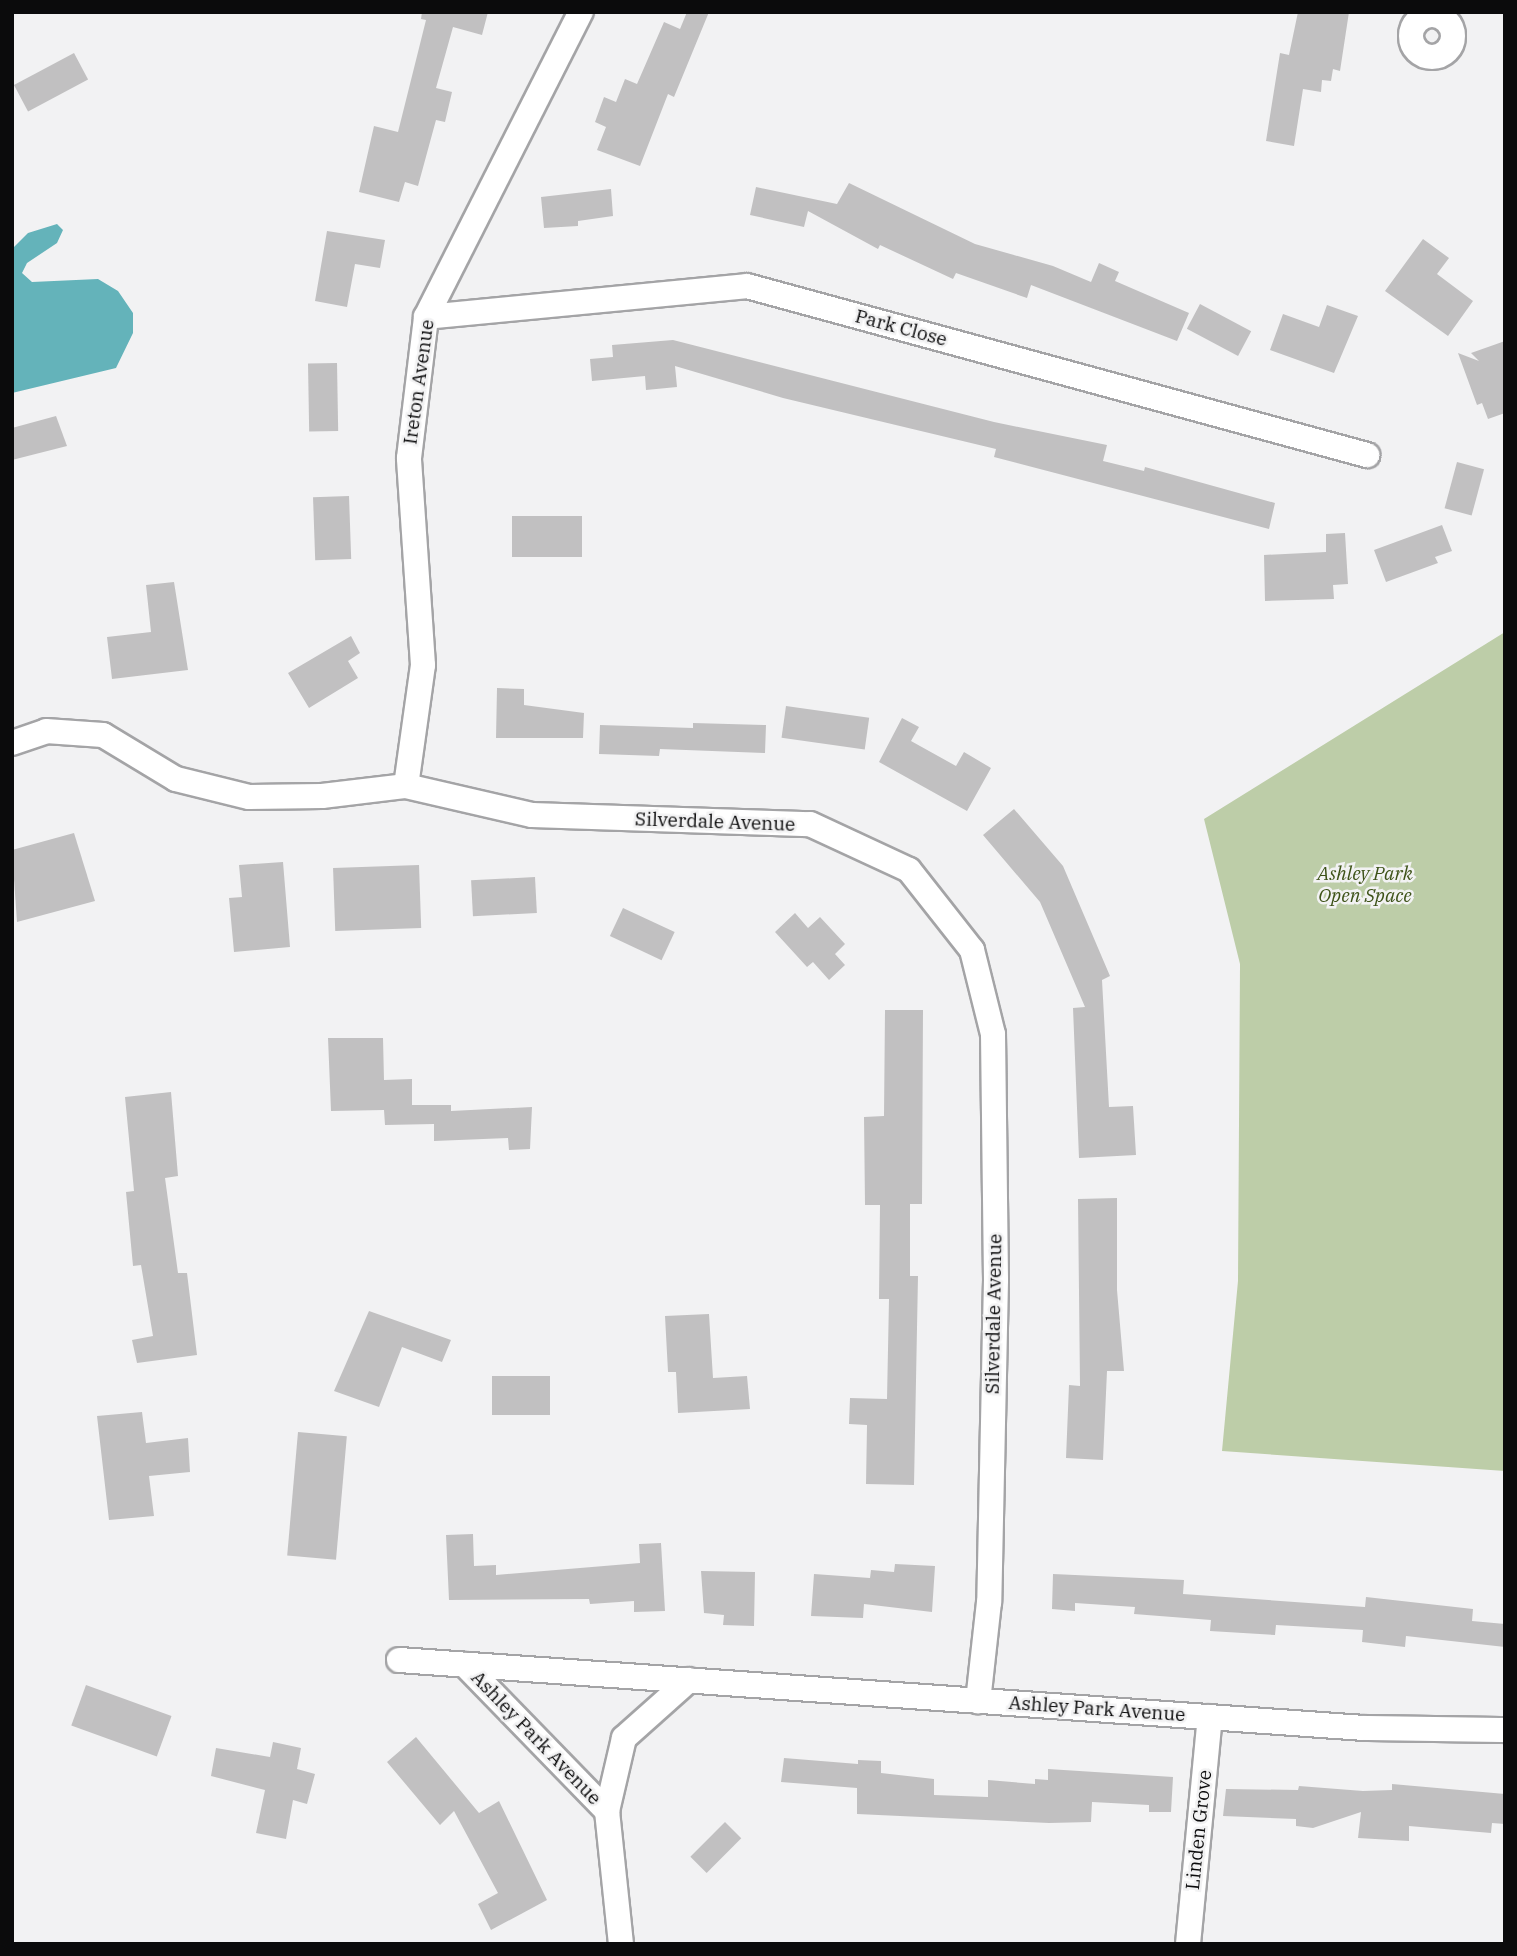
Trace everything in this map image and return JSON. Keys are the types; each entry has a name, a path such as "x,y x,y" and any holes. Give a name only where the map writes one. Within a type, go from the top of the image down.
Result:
{"street":[{"name":"Ireton Avenue","path":"406,786 424,665 409,458 426,317 581,12"},
{"name":"Park Close","path":"426,317 747,286 1367,455"},
{"name":"Silverdale Avenue","path":"12,743 46,731 103,735 176,779 249,797 322,796 406,786 532,815 810,824 909,870 972,950 993,1034 996,1280 989,1602 978,1701"},
{"name":"Ashley Park Avenue","path":"399,1660 1364,1728 1505,1730"},
{"name":"Ashley Park Avenue","path":"465,1665 607,1811"},
{"name":"Ashley Park Avenue","path":"621,1944 607,1811 624,1738 689,1680"},
{"name":"Linden Grove","path":"1188,1944 1210,1717"}],"green space":[{"name":"Ashley Park Open Space","path":"1505,632 1505,1471 1222,1451 1238,1281 1240,964 1204,819"}],"water":[{"path":"57,224 63,230 57,243 27,263 22,273 32,282 98,279 118,291 133,313 133,333 116,368 12,393 12,249 28,233"}],"building":[{"path":"422,12 488,12 482,35 453,27 436,88 452,92 445,122 436,120 418,186 405,182 399,202 359,192 374,126 398,132 426,20 421,19"},
{"path":"687,12 709,12 674,97 668,94 640,166 597,150 606,127 595,122 604,97 616,102 625,79 637,84 664,22 680,29"},
{"path":"1298,12 1349,12 1340,71 1333,69 1331,81 1322,80 1321,92 1303,89 1294,146 1266,141 1280,53 1289,55"},
{"path":"74,53 88,79 28,111 14,85"},
{"path":"849,183 975,244 1053,266 1091,282 1099,263 1119,272 1115,281 1189,313 1177,341 1031,285 1027,298 956,273 953,279 880,245 878,249 808,211 804,227 750,215 756,187 837,204"},
{"path":"611,189 613,216 578,221 578,226 544,228 541,197"},
{"path":"327,231 385,240 380,268 355,264 347,307 315,301"},
{"path":"1423,239 1449,258 1437,274 1473,301 1448,336 1385,291"},
{"path":"1200,304 1251,331 1238,356 1187,329"},
{"path":"1327,305 1358,316 1334,373 1270,350 1283,314 1319,327"},
{"path":"673,340 994,422 1107,445 1103,461 1144,471 1145,467 1275,503 1269,529 994,457 996,449 783,398 675,366 677,387 646,390 645,376 592,381 590,359 613,357 612,345"},
{"path":"1505,341 1505,413 1488,419 1482,403 1477,405 1458,353 1479,361 1471,353"},
{"path":"337,363 338,431 309,431 308,364"},
{"path":"56,416 67,446 12,460 12,428"},
{"path":"1457,462 1484,469 1472,516 1445,508"},
{"path":"349,496 351,559 315,560 313,497"},
{"path":"512,516 582,516 582,557 512,557"},
{"path":"1442,525 1452,551 1435,557 1438,563 1386,582 1374,550"},
{"path":"1345,533 1348,584 1333,585 1334,599 1265,601 1264,555 1326,552 1326,534"},
{"path":"174,582 188,670 112,679 107,637 151,632 146,585"},
{"path":"351,636 360,653 348,661 358,678 309,708 288,673"},
{"path":"497,688 524,689 524,705 584,713 583,738 496,738"},
{"path":"786,706 869,718 865,749 782,738"},
{"path":"902,718 919,727 911,741 956,766 964,752 991,768 967,811 879,762"},
{"path":"693,723 766,725 765,753 660,749 659,756 599,754 600,725 693,728"},
{"path":"1014,809 1063,866 1110,976 1102,980 1109,1107 1133,1106 1136,1155 1079,1158 1073,1008 1085,1007 1040,902 983,835"},
{"path":"74,833 95,901 17,922 12,850"},
{"path":"283,862 290,947 234,952 229,898 242,897 239,865"},
{"path":"419,865 421,928 335,931 333,868"},
{"path":"535,877 537,913 473,916 471,880"},
{"path":"623,908 675,932 662,960 610,936"},
{"path":"795,913 808,928 820,917 845,944 835,954 845,965 829,980 813,962 807,967 775,932"},
{"path":"885,1010 923,1010 922,1204 910,1204 910,1276 918,1276 914,1485 866,1484 867,1425 849,1424 850,1398 887,1399 889,1299 879,1299 880,1205 865,1205 864,1117 884,1116"},
{"path":"328,1038 383,1038 384,1080 412,1079 412,1105 451,1105 451,1111 532,1107 530,1149 509,1150 508,1138 434,1141 434,1124 385,1125 384,1110 331,1111"},
{"path":"171,1092 178,1176 165,1178 178,1273 187,1273 197,1355 137,1363 132,1340 153,1336 141,1265 133,1266 126,1192 134,1191 125,1097"},
{"path":"1117,1198 1117,1290 1124,1371 1107,1371 1103,1460 1066,1458 1069,1385 1080,1386 1078,1199"},
{"path":"369,1311 451,1340 442,1362 402,1347 379,1407 334,1391"},
{"path":"709,1314 713,1378 747,1376 750,1409 678,1413 676,1372 668,1372 665,1316"},
{"path":"492,1376 550,1376 550,1415 492,1415"},
{"path":"142,1412 146,1443 188,1438 190,1472 149,1476 154,1516 109,1520 97,1416"},
{"path":"298,1432 347,1436 336,1560 287,1556"},
{"path":"473,1534 474,1566 496,1565 496,1575 640,1563 639,1544 661,1543 665,1611 634,1612 634,1601 590,1604 589,1599 449,1600 446,1535"},
{"path":"895,1564 935,1566 932,1612 864,1604 863,1618 811,1616 814,1574 870,1578 871,1570 894,1572"},
{"path":"701,1571 755,1572 754,1626 723,1625 724,1615 704,1613"},
{"path":"1053,1574 1184,1580 1183,1594 1365,1607 1366,1597 1473,1609 1472,1621 1505,1624 1505,1647 1406,1636 1405,1647 1362,1642 1363,1630 1276,1625 1275,1635 1210,1631 1211,1620 1134,1614 1135,1607 1075,1603 1075,1611 1052,1609"},
{"path":"86,1685 172,1716 157,1757 71,1725"},
{"path":"416,1737 479,1813 499,1801 547,1900 491,1930 478,1904 498,1893 454,1811 440,1825 387,1762"},
{"path":"273,1742 301,1748 297,1769 315,1774 307,1804 293,1800 286,1839 256,1833 265,1790 211,1776 216,1748 270,1757"},
{"path":"784,1758 858,1764 858,1760 881,1761 881,1773 934,1779 934,1795 988,1797 988,1780 1035,1784 1035,1779 1048,1780 1048,1769 1173,1777 1171,1812 1149,1812 1149,1805 1092,1802 1091,1822 1049,1823 857,1814 857,1788 781,1782"},
{"path":"1392,1784 1505,1794 1505,1824 1492,1823 1491,1833 1409,1826 1409,1841 1358,1838 1361,1812 1313,1828 1296,1826 1296,1819 1223,1816 1226,1789 1298,1790 1299,1786 1363,1791 1392,1790"},
{"path":"725,1822 741,1838 707,1873 690,1857"}]}
